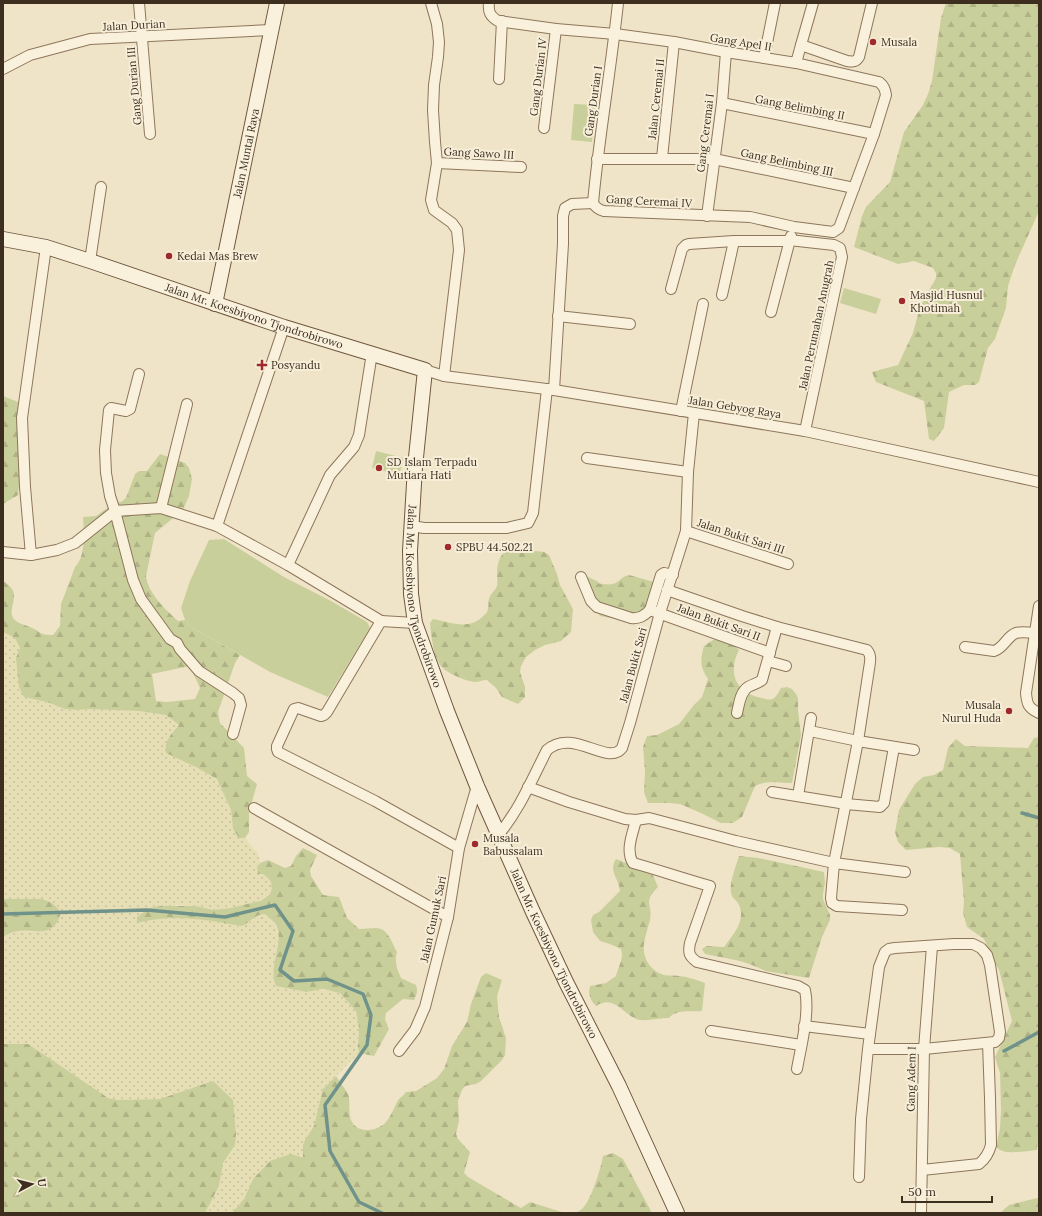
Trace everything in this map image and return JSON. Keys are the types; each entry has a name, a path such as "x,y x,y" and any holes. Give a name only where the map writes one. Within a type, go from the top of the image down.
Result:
{"main road":[{"name":"Jalan Muntal Raya","path":"215,304 277,3"},
{"name":"Jalan Mr. Koesbiyono Tjondrobirowo","path":"3,239 46,247 215,304 425,370 415,467 410,551 411,594 415,623 447,711 477,786 536,919 619,1086 676,1213"}],"street":[{"name":"Gang Durian III","path":"139,3 150,134"},
{"path":"431,3 437,24 439,42 434,85 433,110 437,163 431,200 434,210 452,223 457,230 459,238 459,250 444,376"},
{"path":"490,3 490,13 492,17 498,21 502,21 499,80"},
{"name":"Gang Durian I","path":"593,203 597,159 618,3"},
{"path":"764,58 776,3"},
{"path":"796,64 813,3"},
{"path":"801,45 854,62 859,57 872,3"},
{"name":"Gang Apel II","path":"502,21 556,29 615,34 674,42 796,64 879,82 883,85 886,95 874,134"},
{"name":"Gang Durian IV","path":"544,128 556,29"},
{"name":"Jalan Durian","path":"3,69 30,54 90,39 271,30"},
{"name":"Jalan Ceremai II","path":"662,158 674,42"},
{"name":"Gang Ceremai I","path":"707,216 722,103 726,52"},
{"name":"Gang Belimbing II","path":"722,103 874,134"},
{"path":"854,188 874,134"},
{"name":"Gang Belimbing III","path":"597,159 714,159 854,188"},
{"name":"Gang Sawo III","path":"437,163 521,167"},
{"path":"90,261 101,187"},
{"name":"Gang Ceremai IV","path":"593,203 599,210 604,211 750,218 794,227 833,232 839,228 854,188"},
{"path":"412,526 424,528 507,528 528,523 533,513 550,390 558,316 563,244 563,216 565,208 572,204 593,203"},
{"path":"771,312 794,227"},
{"name":"Jalan Perumahan Anugrah","path":"671,289 682,249 686,245 734,241 790,240 834,245 840,248 842,257 805,431"},
{"path":"722,295 734,241"},
{"path":"31,555 25,486 22,418 46,247"},
{"path":"681,410 703,304"},
{"path":"558,316 630,324"},
{"path":"217,526 284,326"},
{"path":"288,566 330,475 354,447 359,435 372,353"},
{"name":"Jalan Gebyog Raya","path":"425,370 444,376 550,390 805,431 1039,482"},
{"path":"140,374 130,409 126,411 111,408 109,410 105,450 106,473 110,496 133,580 141,599 170,639 177,643 180,649 199,671 239,698 241,705 233,734"},
{"path":"161,508 187,404"},
{"name":"Jalan Bukit Sari","path":"499,834 520,805 547,750 561,742 571,742 611,754 622,748 660,613 686,530 688,472 694,413"},
{"path":"587,458 688,472"},
{"path":"3,552 31,555 57,550 75,543 115,511 161,508 217,526 381,620 415,623"},
{"name":"Jalan Bukit Sari III","path":"686,530 788,564"},
{"path":"581,576 590,601 597,607 631,618 636,618 644,616 650,610 661,574 664,573 673,575"},
{"path":"667,590 742,616 867,650 869,652 870,662 858,741 834,863 831,898 832,903 837,906 902,910"},
{"path":"1039,606 1026,693 1027,703 1031,710 1039,713"},
{"name":"Jalan Bukit Sari II","path":"650,610 769,657 786,666"},
{"path":"381,620 327,712 321,716 298,708 294,709 277,746 278,752 375,801 459,848"},
{"path":"737,713 743,691 762,680 777,626"},
{"path":"965,647 994,651 998,650 1017,632 1035,633"},
{"path":"798,796 811,718"},
{"path":"810,731 858,741 914,750"},
{"path":"772,792 846,804 880,807 884,803 894,747"},
{"name":"Jalan Gumuk Sari","path":"399,1051 415,1030 422,1015 448,917 459,848 477,786"},
{"path":"528,787 569,802 625,819 636,820 648,818 736,841 834,863 904,872"},
{"path":"254,808 448,917"},
{"path":"636,820 630,845 630,858 633,863 710,886 690,943 688,952 690,957 697,962 798,986 805,990 807,1000 797,1069"},
{"path":"859,1177 861,1119 868,1049 879,967 885,952 889,949 895,948 973,944 981,948 987,955 990,965 1000,1032 999,1038 995,1042 924,1048 868,1049"},
{"name":"Gang Adem I","path":"921,1213 924,1048 932,946"},
{"path":"804,1026 870,1034"},
{"path":"711,1031 801,1044"},
{"path":"922,1170 979,1164 983,1161 989,1151 991,1145 988,1043"}],"shaded area":[{"path":"3,632 15,638 47,702 65,709 139,711 166,715 179,724 168,738 196,767 217,779 231,810 233,829 239,838 245,838 258,854 260,863 257,868 271,882 272,888 270,893 261,901 231,908 213,910 196,906 177,905 137,923 152,919 174,917 207,920 242,926 260,914 265,914 277,928 278,940 273,974 276,986 306,992 317,990 334,991 340,993 356,1011 359,1028 359,1053 323,1089 314,1126 303,1145 303,1158 270,1161 253,1179 244,1199 232,1213 205,1213 219,1186 223,1163 235,1145 213,1081 160,1099 118,1100 108,1098 3,1044 3,937 16,931 38,932 9,900 3,899"}],"green space":[{"path":"946,3 1039,3 1039,211 1015,265 1008,286 1006,308 995,339 988,348 979,382 975,385 964,385 949,392 944,428 934,441 929,439 924,401 876,382 872,372 898,365 913,333 920,307 936,278 936,273 933,268 914,261 898,264 854,247 862,216 866,207 890,182 904,132 923,105 928,94 932,81 941,18"},
{"path":"574,104 595,105 592,142 571,140"},
{"path":"844,288 881,299 876,314 840,303"},
{"path":"3,396 18,402 21,459 18,495 3,504"},
{"path":"376,451 404,458 399,475 372,468"},
{"path":"160,454 185,463 189,468 192,479 189,496 183,510 155,533 146,576 150,589 163,606 178,621 185,620 193,628 240,655 235,663 218,712 220,723 244,748 247,776 257,784 249,812 249,832 245,838 239,838 233,829 231,810 217,779 166,753 167,741 179,725 166,715 139,711 65,709 47,702 24,697 19,687 16,658 20,648 15,638 3,632 3,581 12,589 14,593 12,610 13,618 19,623 42,634 53,635 60,626 61,604 75,567 79,563 83,550 83,517 96,516 116,502 121,502 126,498 135,474 139,471 147,471","holes":["190,666 200,688 195,699 167,702 156,701 152,674"]},
{"path":"224,539 284,577 331,601 367,622 370,628 328,697 270,672 193,628 185,620 181,608 190,581 209,540"},
{"path":"510,548 544,552 549,555 560,585 573,609 571,632 561,641 545,645 526,657 521,666 520,672 525,687 525,697 518,704 502,697 496,688 487,680 475,682 466,680 445,670 437,659 430,623 433,619 458,624 470,624 476,622 487,613 490,597 497,586 498,562 501,556"},
{"path":"629,575 654,582 647,604 641,611 621,620 600,616 584,577 586,576 599,582 597,583 610,584 615,583"},
{"path":"713,640 729,640 739,650 735,658 734,674 740,687 746,692 770,700 777,695 781,688 787,687 792,689 798,698 801,735 792,783 768,782 755,786 742,817 733,823 721,823 680,804 648,803 644,792 645,771 643,747 647,736 657,735 679,724 702,697 708,679 702,667 702,655 704,646"},
{"path":"1039,737 1039,1129 1037,1150 1010,1152 1000,1150 996,1147 1000,1128 1001,1110 1000,1073 995,1057 1012,1021 999,970 984,939 967,927 963,913 964,902 960,854 950,848 939,847 906,850 898,842 895,832 899,810 915,784 923,777 934,775 943,770 948,748 956,739 965,746 1028,748 1034,738"},
{"path":"303,848 317,855 310,870 311,876 323,895 339,897 347,918 359,929 376,928 384,930 397,952 396,965 401,978 416,985 417,992 414,1000 403,999 386,1013 385,1019 389,1029 374,1056 359,1053 359,1028 356,1011 340,993 323,989 306,992 276,986 274,970 279,937 278,930 275,923 265,914 256,917 242,926 190,918 164,918 137,923 137,917 150,908 161,906 196,906 213,910 231,908 261,901 270,894 272,888 271,882 268,878 263,874 258,874 257,868 260,863 268,860 285,868 291,866 296,856"},
{"path":"739,856 758,858 824,872 825,883 823,899 830,915 830,920 822,937 809,978 765,971 744,962 705,954 702,949 707,946 724,947 738,928 741,911 738,903 733,898 731,884"},
{"path":"616,859 652,873 658,887 653,892 649,900 651,914 644,944 644,954 651,967 659,973 686,977 705,983 702,1011 680,1012 669,1018 640,1020 634,1018 609,1002 596,1006 592,1001 589,994 590,986 606,983 616,976 621,960 621,949 600,941 593,932 591,920 593,915 599,912 620,891 613,871"},
{"path":"3,899 42,899 52,903 61,912 54,926 49,929 44,931 16,931 3,937"},
{"path":"486,973 502,980 497,996 499,1017 506,1038 505,1055 481,1081 476,1084 465,1086 458,1101 459,1121 456,1134 458,1139 470,1152 464,1173 468,1177 521,1208 530,1202 565,1213 232,1213 244,1199 253,1179 270,1161 291,1154 303,1158 303,1145 314,1126 323,1089 336,1076 349,1097 349,1110 352,1122 355,1126 363,1130 382,1126 391,1115 399,1099 406,1092 416,1091 437,1078 444,1069 452,1046 467,1022 471,1004 481,977"},
{"path":"3,1044 28,1044 108,1098 118,1100 160,1099 213,1081 233,1100 236,1134 235,1145 223,1163 219,1186 205,1213 3,1213"},
{"path":"613,1153 623,1159 652,1213 574,1213 582,1209 589,1199 598,1176 603,1156"},
{"path":"1037,1198 1039,1199 1039,1213 1000,1213 1009,1205"}],"waterway":[{"path":"1022,813 1039,818"},
{"path":"3,914 147,910 225,917 275,905 293,931 280,970 294,981 327,979 363,994 371,1015 367,1045 325,1105 330,1151 359,1202 382,1213"},
{"path":"1004,1051 1039,1032"}],"place":[{"name":"Musala","path":"873,42"},
{"name":"Kedai Mas Brew","path":"169,256"},
{"name":"Masjid Husnul Khotimah","path":"902,301"},
{"name":"Posyandu","path":"262,365"},
{"name":"SD Islam Terpadu Mutiara Hati","path":"379,468"},
{"name":"SPBU 44.502.21","path":"448,547"},
{"name":"Musala Nurul Huda","path":"1009,711"},
{"name":"Musala Babussalam","path":"475,844"}]}
